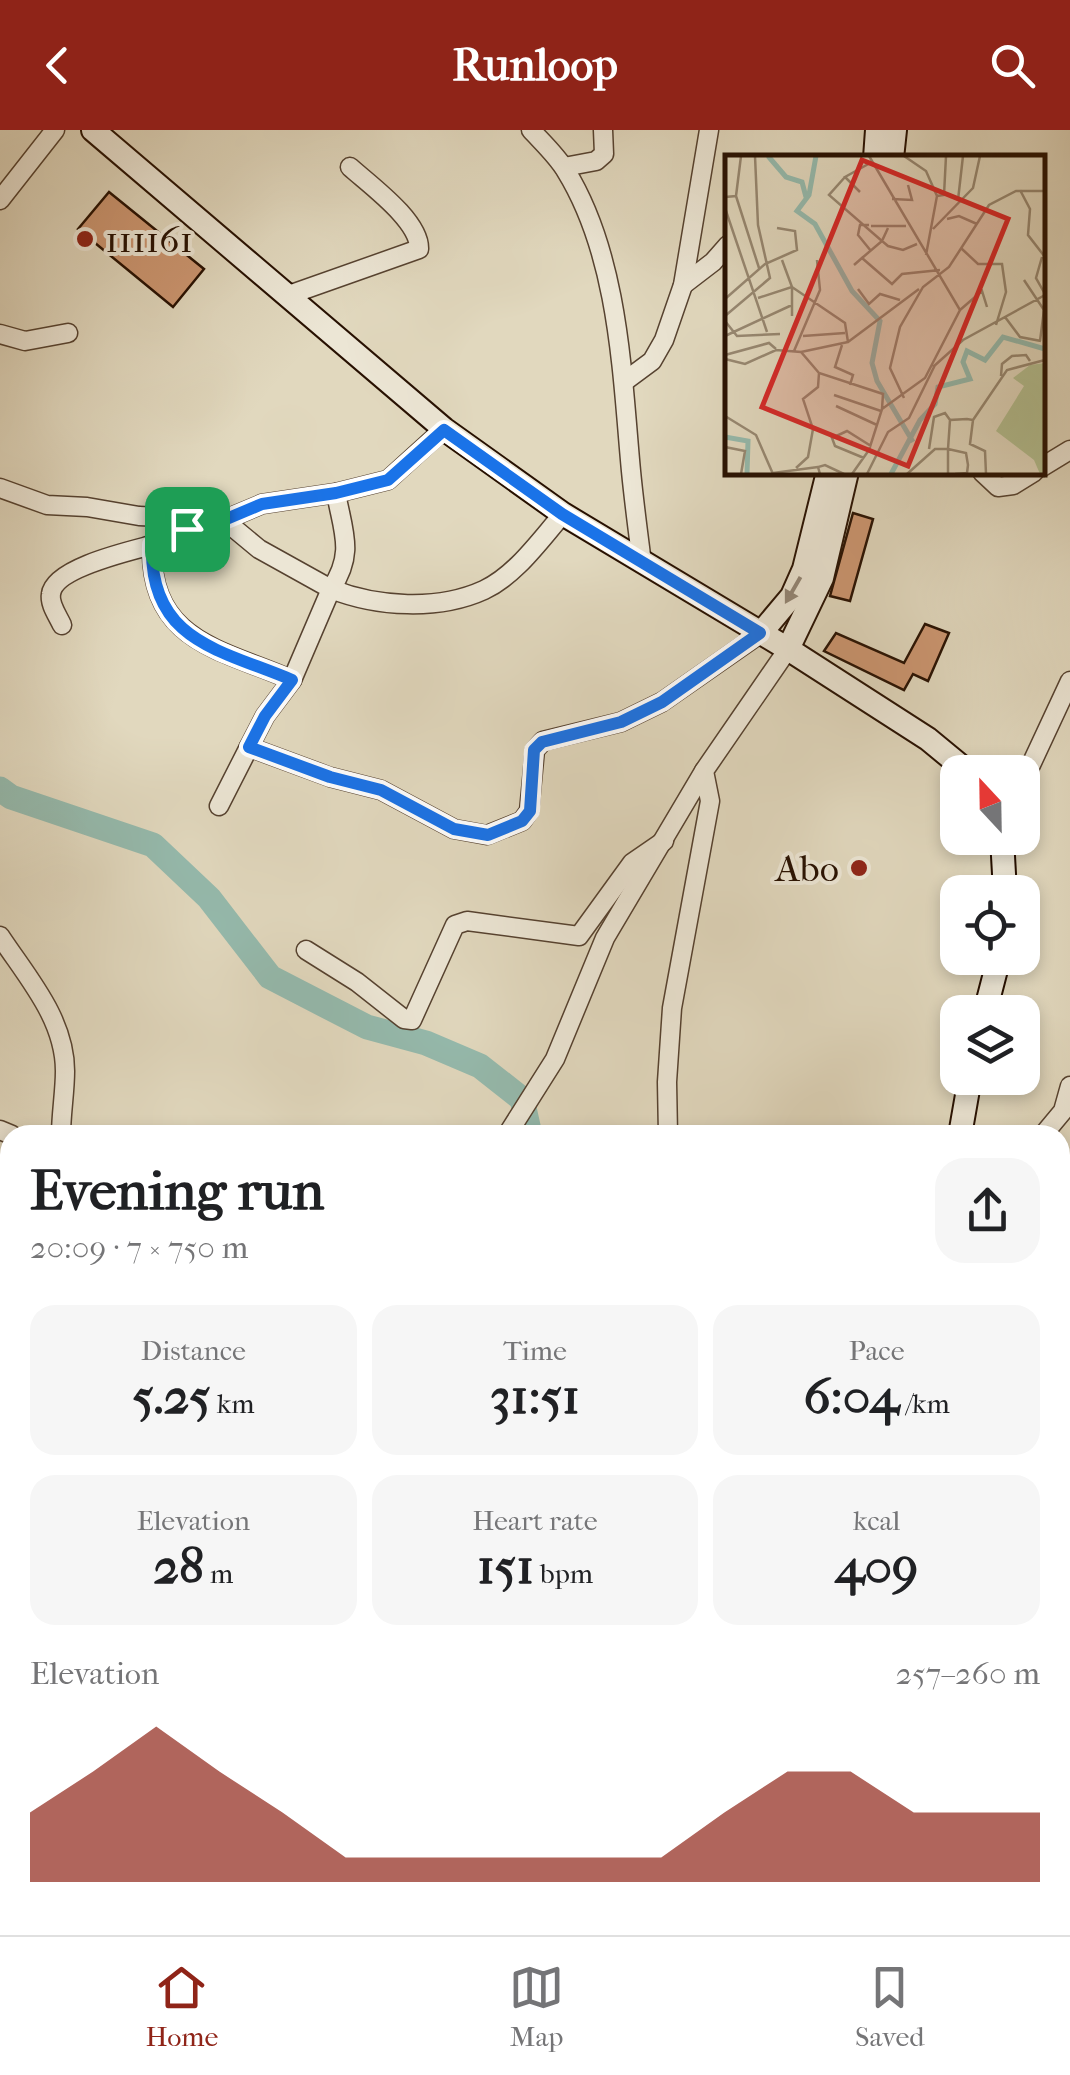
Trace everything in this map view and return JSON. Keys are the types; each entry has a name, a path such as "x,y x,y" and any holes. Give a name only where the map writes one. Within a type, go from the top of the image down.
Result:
{"main road":[{"path":"93,130 444,430 562,514 788,649 947,755"},
{"path":"875,155 877,130"},
{"path":"892,155 896,130"},
{"path":"760,633 792,596 804,570 827,475"},
{"path":"788,649 822,578 846,475"},
{"path":"962,1125 967,1095"}],"street":[{"path":"0,200 55,130"},
{"path":"532,130 564,167 574,186 615,312 642,563"},
{"path":"564,167 596,161 604,154 603,130"},
{"path":"625,381 652,361 664,340 683,285 708,131"},
{"path":"286,296 419,249 419,241 402,214 350,167"},
{"path":"683,285 725,248"},
{"path":"0,334 25,342 68,333"},
{"path":"62,625 50,596 52,588 84,566 262,504 336,493 388,480 444,430"},
{"path":"1045,465 1070,450"},
{"path":"985,475 998,487 1013,485 1029,475"},
{"path":"0,488 47,505 139,516 216,518 259,549 332,588 358,600 379,603 436,602 484,590 517,566 562,514"},
{"path":"219,806 265,716 292,680 344,569 346,555 336,493"},
{"path":"152,545 158,594 179,628 215,652 292,680"},
{"path":"249,747 330,777 381,790 454,829 488,835 522,821 530,811 534,750 542,742 621,722 662,702 760,633"},
{"path":"513,1125 555,1059 596,954 704,771 788,649"},
{"path":"1036,755 1070,681"},
{"path":"668,1125 672,1008 710,802 704,771"},
{"path":"306,950 358,982 404,1019 412,1020 455,924 467,921 578,936 632,862 664,841"},
{"path":"0,936 49,1009 58,1032 65,1070 62,1125"},
{"path":"1051,1125 1062,1111 1070,1086"}],"building":[{"path":"109,192 204,269 173,307 78,229"},
{"path":"853,513 873,519 850,601 830,596"},
{"path":"925,624 949,633 928,681 913,674 904,690 824,651 836,633 904,663"}],"waterway":[{"path":"0,789 11,797 153,845 209,898 270,977 367,1027 426,1043 480,1066 522,1099 528,1125"}],"place":[{"name":"111161","path":"85,239"},
{"name":"Abo","path":"859,868"}],"route":[{"path":"444,430 562,514 760,633 662,702 621,722 542,742 534,750 530,811 522,821 504,830 472,834 454,829 381,790 330,777 249,747 265,716 292,680 215,652 179,628 165,608 151,561 152,545 187,529 208,518 224,520 262,504 336,493 388,480 444,430"}]}
